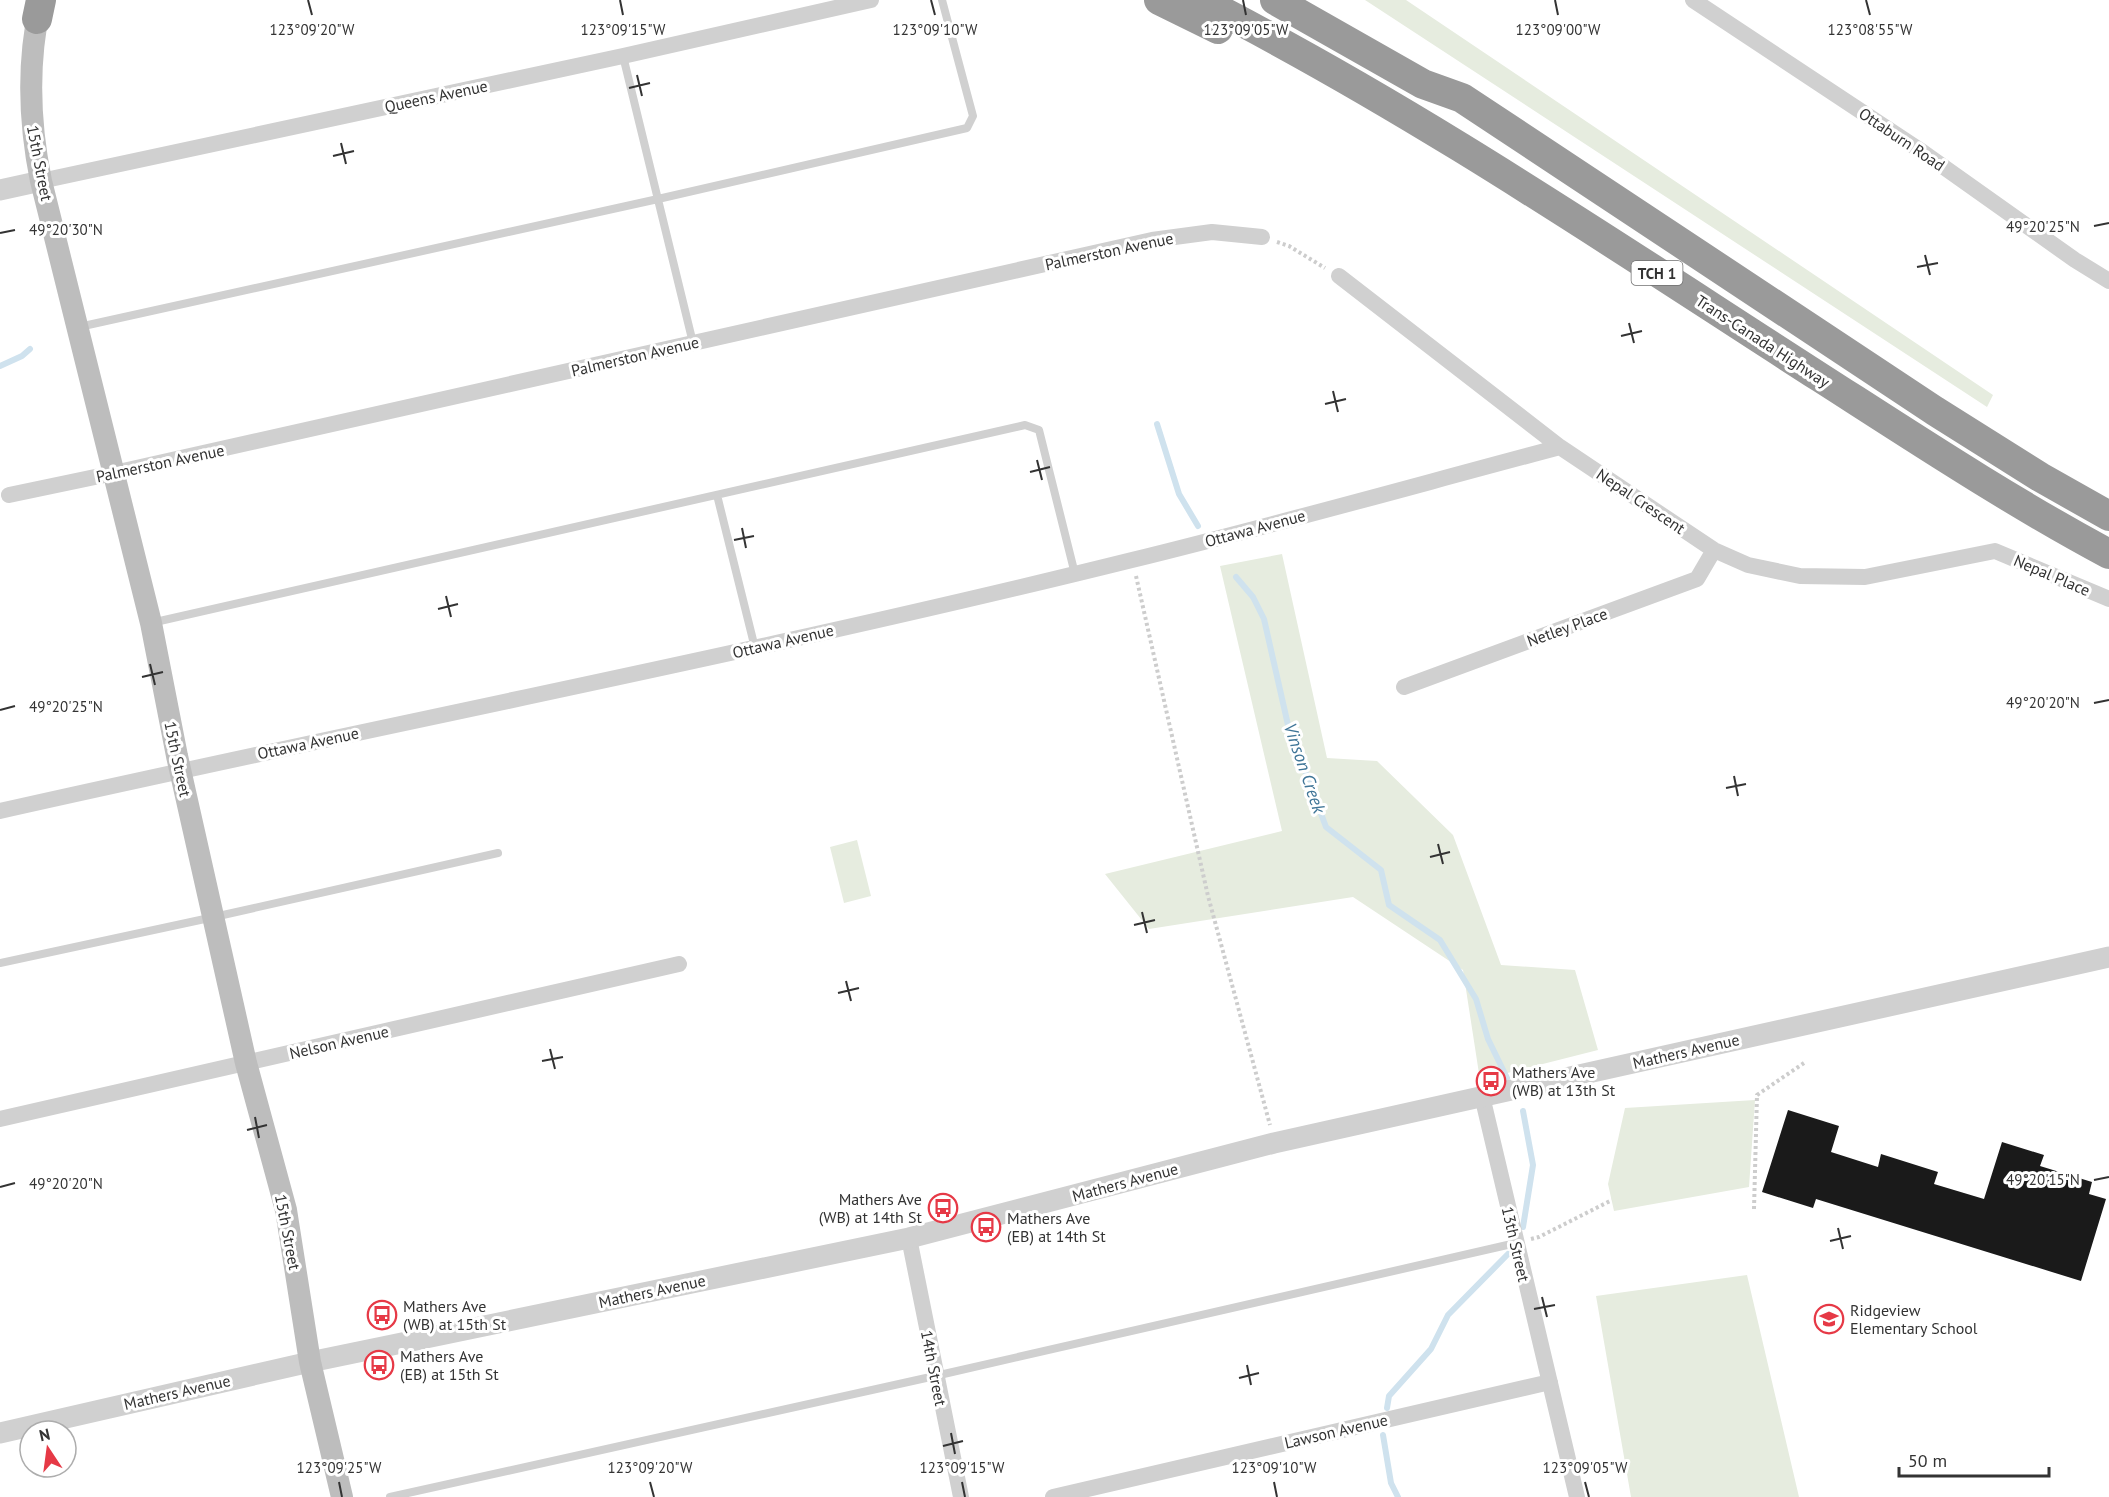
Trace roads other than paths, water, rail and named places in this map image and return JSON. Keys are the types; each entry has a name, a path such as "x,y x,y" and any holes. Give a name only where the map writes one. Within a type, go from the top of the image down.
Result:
{"highway":[{"path":"1159,0 1234,36 1512,179"},
{"name":"Trans-Canada Highway","path":"1200,0 1352,82 1512,179 1970,473 2109,554"},
{"name":"TCH 1","path":"1275,0 1423,84 1462,98 1935,411 2040,477 2109,516"},
{"path":"1317,0 1462,98"}],"main road":[{"name":"15th Street","path":"43,5 30,90 34,141 41,181 151,623 180,770 246,1063 286,1210 310,1362 342,1497"}],"street":[{"name":"Queens Avenue","path":"0,190 623,56 871,0"},
{"name":"Ottaburn Road","path":"1693,0 1924,153 2074,260 2109,281"},
{"name":"Palmerston Avenue","path":"9,495 1152,240 1212,232 1262,237"},
{"name":"Nepal Crescent","path":"1339,276 1560,447 1714,549 1748,565 1800,576 1865,577 1995,551"},
{"name":"Ottawa Avenue","path":"0,811 180,770 755,648 1075,574 1560,447"},
{"name":"Netley Place","path":"1404,687 1697,579 1714,549"},
{"name":"Nepal Place","path":"1995,551 2109,600"},
{"name":"Mathers Avenue","path":"0,1432 310,1362 909,1238 1274,1143 2109,957"},
{"name":"Nelson Avenue","path":"0,1119 679,964"},
{"name":"13th Street","path":"1482,1096 1577,1497"},
{"name":"14th Street","path":"909,1238 961,1497"},
{"name":"Lawson Avenue","path":"1053,1497 1550,1382"}],"lane":[{"path":"78,327 967,128 973,116 942,0"},
{"path":"623,56 693,343"},
{"path":"151,623 1025,425 1039,430 1075,574"},
{"path":"717,495 755,648"},
{"path":"0,963 498,853"},
{"path":"390,1497 935,1376 1516,1243"}],"waterway":[{"name":"Vinson Creek","path":"0,366 22,356 30,349"},
{"name":"Vinson Creek","path":"1157,424 1179,494 1198,526"},
{"name":"Vinson Creek","path":"1236,577 1253,597 1264,619 1288,725 1326,827 1381,870 1389,905 1440,940 1476,999 1488,1039 1507,1078"},
{"name":"Vinson Creek","path":"1523,1111 1533,1165 1523,1227"},
{"name":"Vinson Creek","path":"1387,1408 1389,1396 1431,1349 1448,1315 1508,1254"},
{"name":"Vinson Creek","path":"1383,1435 1391,1483 1398,1497"}],"place":[{"name":"Mathers Ave (WB) at 13th St","path":"1491,1081"},
{"name":"Mathers Ave (WB) at 14th St","path":"943,1208"},
{"name":"Mathers Ave (EB) at 14th St","path":"986,1227"},
{"name":"Mathers Ave (WB) at 15th St","path":"382,1315"},
{"name":"Ridgeview Elementary School","path":"1829,1319"},
{"name":"Mathers Ave (EB) at 15th St","path":"379,1365"}]}
